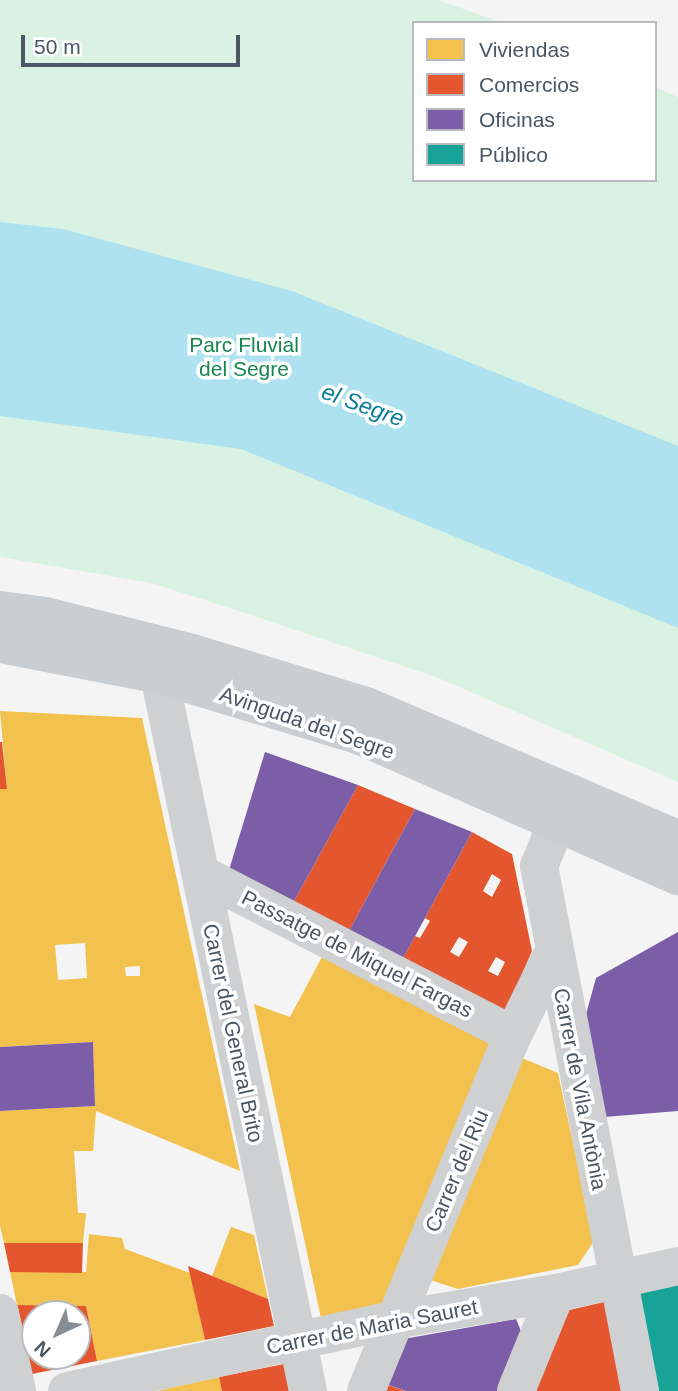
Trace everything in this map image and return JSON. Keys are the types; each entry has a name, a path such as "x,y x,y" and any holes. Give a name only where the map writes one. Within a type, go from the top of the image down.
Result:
{"main road":[{"name":"Avinguda del Segre","path":"0,610 45,615 192,653 366,706 563,806 678,876"},
{"name":"Avinguda del Segre","path":"0,643 159,674 358,735 563,806 678,839"}],"street":[{"name":"Carrer del General Brito","path":"159,674 309,1391"},
{"name":"Carrer de Vila Antònia","path":"563,806 539,866 553,953 640,1391"},
{"name":"Passatge de Miquel Fargas","path":"201,874 513,1035"},
{"name":"Carrer del Riu","path":"366,1391 513,1035 553,953"},
{"name":"Carrer de Maria Sauret","path":"67,1391 394,1320 556,1293 678,1266"},
{"path":"516,1391 556,1293"},
{"path":"0,1313 17,1391"}],"green space":[{"name":"Parc Fluvial del Segre","path":"0,0 438,0 497,21 412,21 412,182 657,182 657,88 678,97 678,782 436,677 230,608 151,583 0,557"}],"water":[{"name":"el Segre","path":"0,222 63,229 292,291 678,446 678,628 241,449 0,416"}],"building: Viviendas":[{"path":"0,711 142,718 240,1171 96,1111 93,1151 74,1151 78,1213 86,1213 83,1243 4,1243 0,1226 0,1111 95,1106 93,1042 0,1047 0,789 7,789","holes":["85,943 87,978 58,980 55,945","140,966 140,976 126,976 125,967"]},
{"path":"323,955 486,1037 494,1053 383,1308 322,1323 254,1004 290,1017"},
{"path":"517,1056 558,1073 594,1241 578,1265 458,1289 424,1278"},
{"path":"231,1227 254,1235 268,1299 212,1276"},
{"path":"89,1234 122,1238 125,1249 190,1273 205,1340 97,1361 91,1331 91,1300 21,1300 21,1305 17,1305 10,1272 86,1272"},
{"path":"219,1377 222,1391 157,1391"}],"building: Comercios":[{"path":"2,742 7,789 0,789"},
{"path":"358,785 415,809 349,931 293,903"},
{"path":"472,832 512,854 532,951 504,1016 402,960 415,936 420,938 430,921 425,918","holes":["492,874 501,880 492,897 483,891","459,937 468,942 459,957 450,952","496,957 505,962 498,976 488,971"]},
{"path":"4,1243 83,1243 82,1273 10,1272"},
{"path":"188,1266 268,1299 274,1326 205,1340"},
{"path":"604,1302 623,1391 535,1391 565,1311"},
{"path":"17,1305 21,1305 21,1323"},
{"path":"91,1331 97,1361 91,1362"},
{"path":"284,1364 289,1391 222,1391 219,1377"},
{"path":"31,1370 52,1370 32,1374"},
{"path":"380,1382 405,1391 376,1391"}],"building: Oficinas":[{"path":"265,752 358,785 293,903 229,870"},
{"path":"415,809 472,832 402,960 349,931"},
{"path":"678,932 678,1111 604,1117 585,1018 596,978"},
{"path":"93,1042 95,1106 0,1111 0,1047"},
{"path":"516,1319 523,1336 502,1391 406,1391 380,1382 398,1340"}],"building: Público":[{"path":"678,1285 678,1391 658,1391 638,1294"}]}
